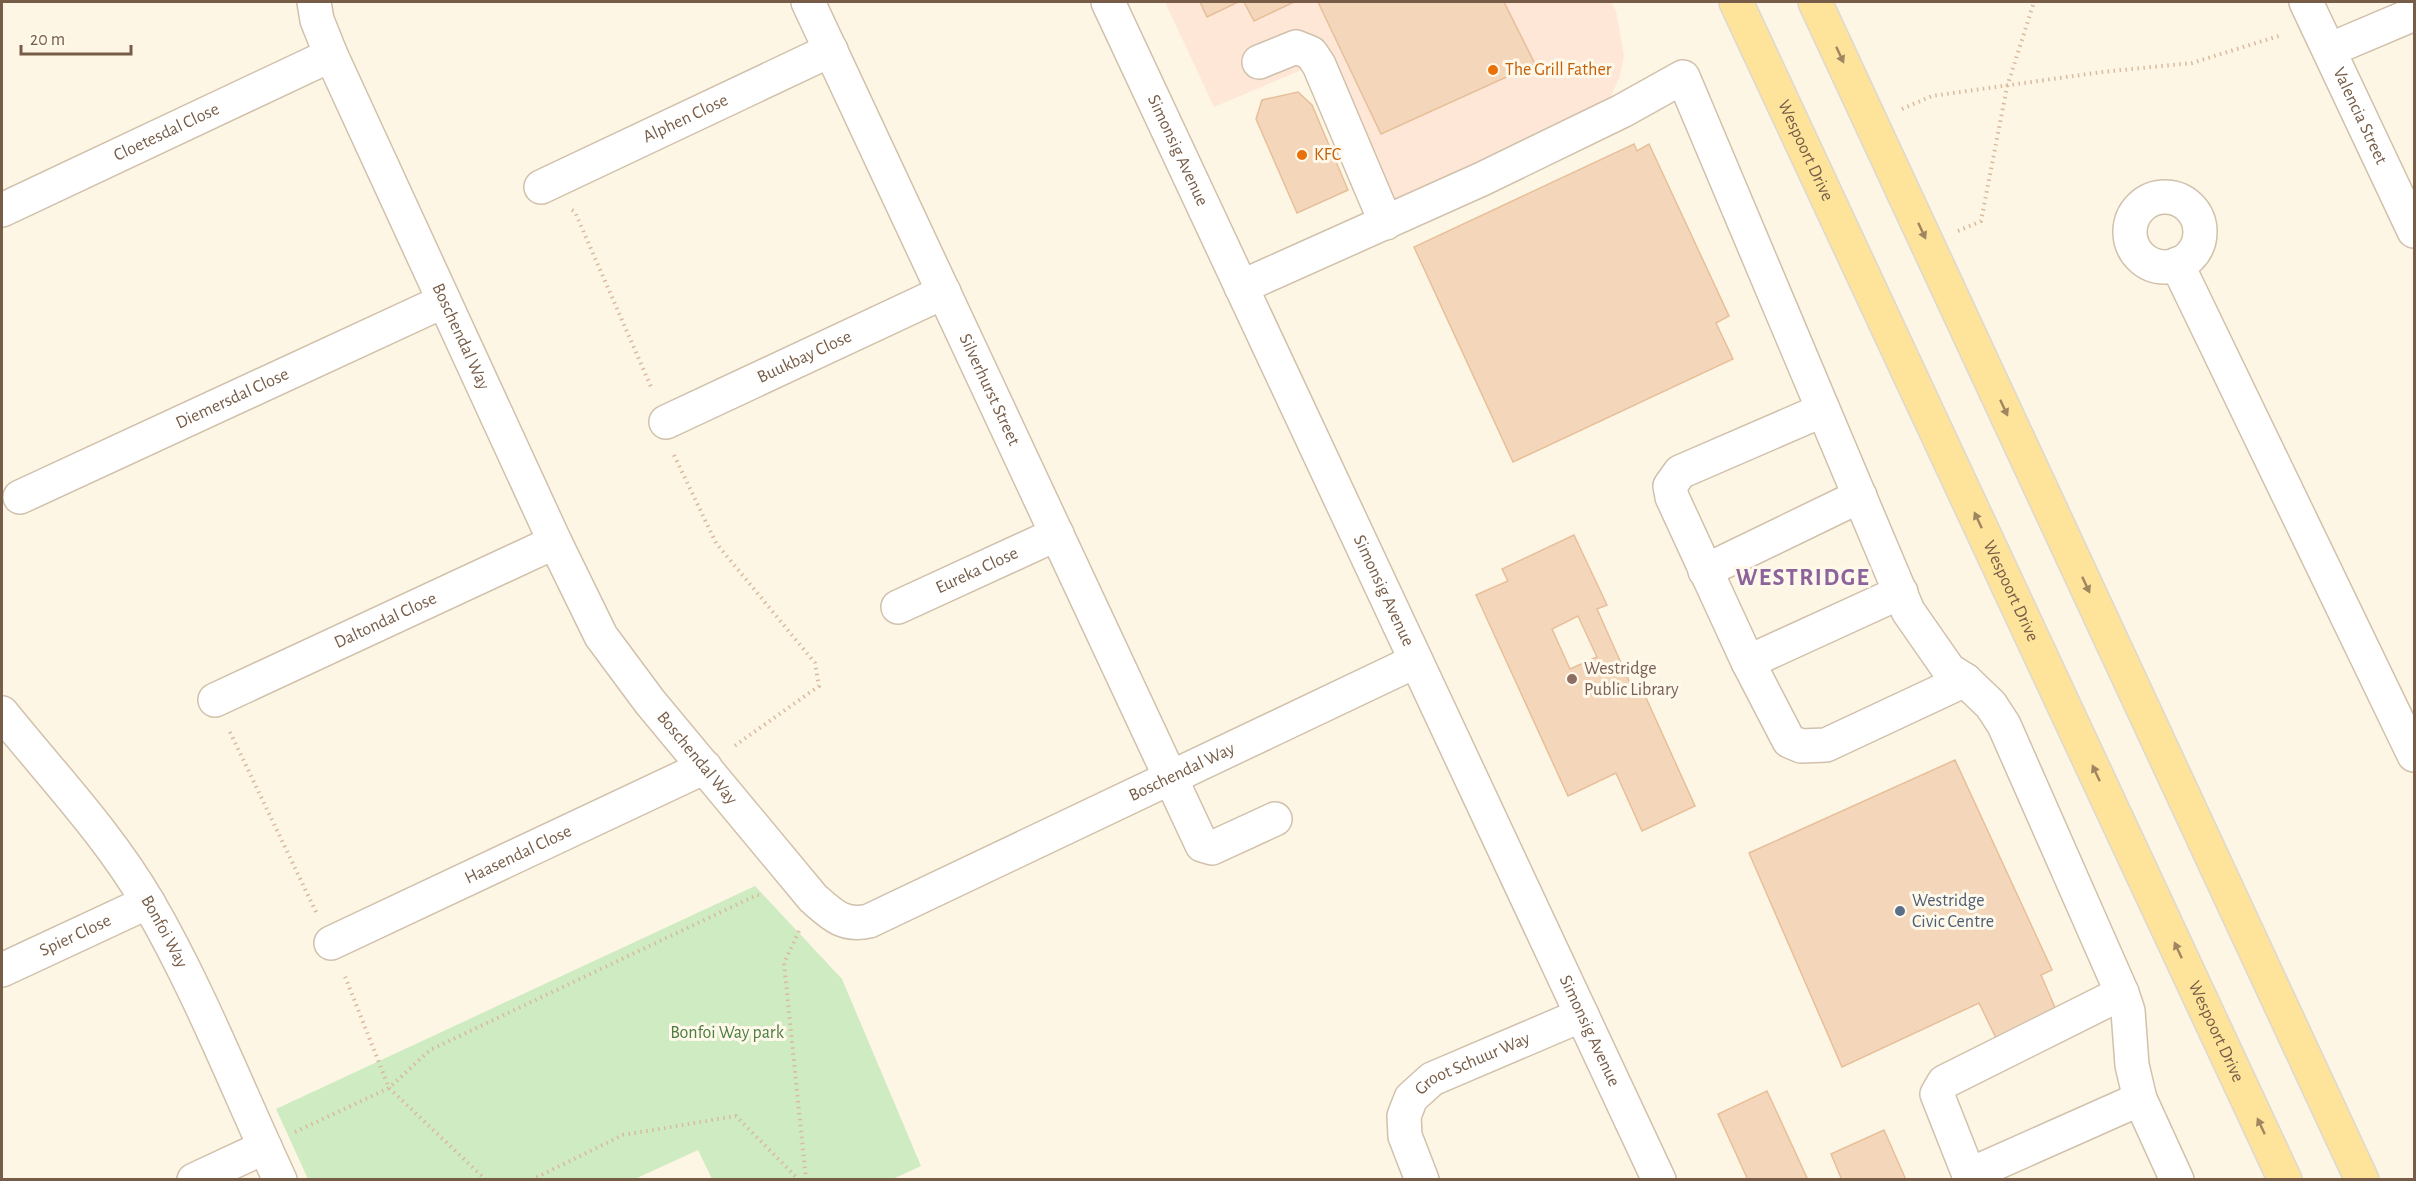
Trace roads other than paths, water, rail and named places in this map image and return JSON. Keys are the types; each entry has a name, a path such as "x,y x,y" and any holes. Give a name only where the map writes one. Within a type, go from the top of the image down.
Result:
{"main road":[{"name":"Wespoort Drive","path":"1736,2 2285,1179"},
{"path":"1815,2 2362,1179"}],"street":[{"name":"Boschendal Way","path":"314,2 317,20 331,55 555,542 601,636 650,702 813,898 837,919 857,924 869,921 1416,661"},
{"name":"Silverhurst Street","path":"808,2 1170,778 1205,847 1212,848 1275,819"},
{"name":"Simonsig Avenue","path":"1108,2 1659,1179"},
{"name":"Valencia Street","path":"2306,2 2415,231"},
{"path":"2329,50 2415,14"},
{"path":"1259,62 1296,47 1311,52 1319,65 1386,223"},
{"name":"Alphen Close","path":"541,187 831,50"},
{"name":"Cloetesdal Close","path":"2,210 331,55"},
{"path":"1241,287 1386,223 1622,111 1683,77 1908,611 1949,670 1965,680 1991,705 2004,724 2122,993 2128,1011 2132,1065 2140,1099 2177,1179"},
{"path":"2176,264 2415,755"},
{"name":"Buukbay Close","path":"666,422 944,292"},
{"name":"Diemersdal Close","path":"20,497 444,301"},
{"path":"1823,410 1680,472 1674,477 1670,486 1672,497 1705,571 1789,741 1801,746 1826,745 1965,680"},
{"path":"1705,571 1860,496"},
{"name":"Eureka Close","path":"898,607 1057,534"},
{"name":"Daltondal Close","path":"215,700 555,542"},
{"path":"1748,662 1900,592"},
{"name":"Bonfoi Way","path":"2,713 109,844 148,902 177,956 280,1179"},
{"name":"Haasendal Close","path":"331,943 705,767"},
{"name":"Spier Close","path":"2,970 148,902"},
{"path":"2122,993 1944,1082 1936,1094 1970,1177 2140,1099"},
{"name":"Groot Schuur Way","path":"1422,1179 1405,1136 1404,1116 1411,1098 1432,1079 1582,1015"},
{"path":"194,1179 265,1147"}],"place":[{"name":"The Grill Father","path":"1493,70"},
{"name":"KFC","path":"1302,155"},
{"name":"Westridge Public Library","path":"1572,679"},
{"name":"Westridge Civic Centre","path":"1900,911"}],"district":[{"name":"WESTRIDGE","path":"1803,578"}],"park label":[{"name":"Bonfoi Way park","path":"727,1033"}]}
